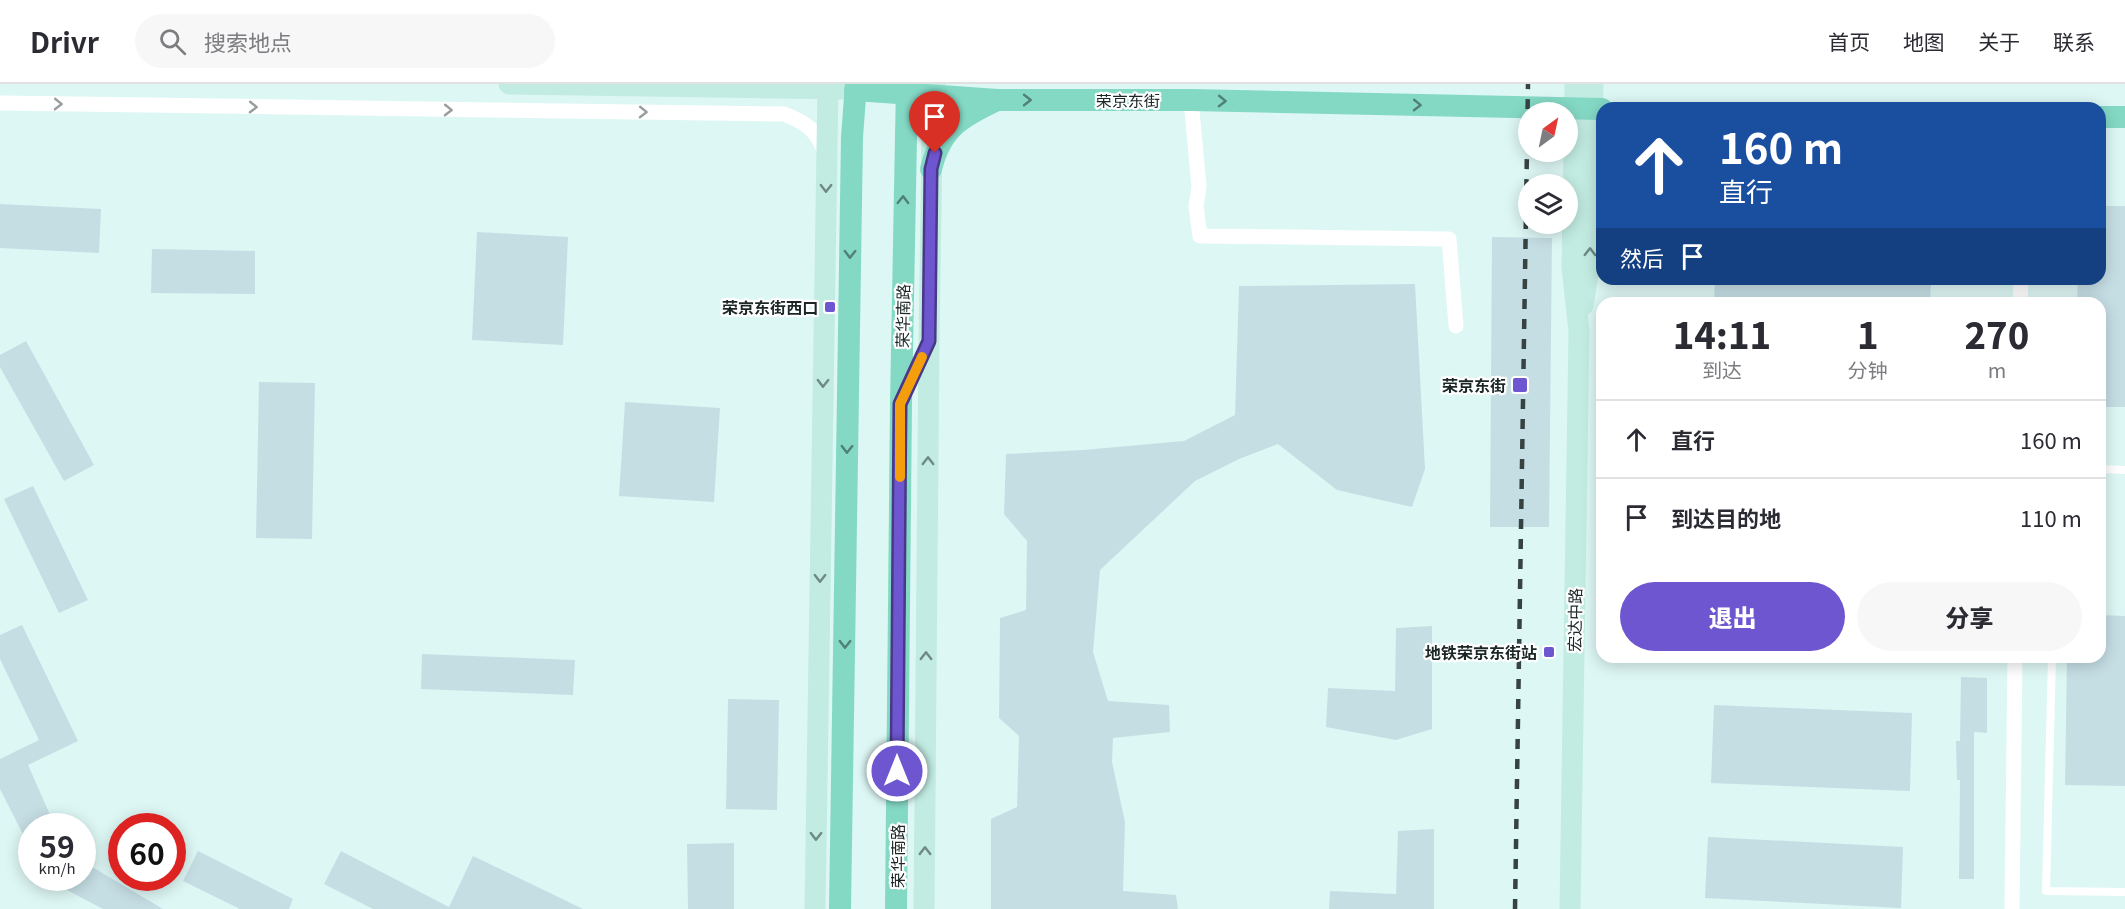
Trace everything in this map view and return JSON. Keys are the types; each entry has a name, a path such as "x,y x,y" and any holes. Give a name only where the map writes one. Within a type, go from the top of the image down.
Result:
{"main road":[{"name":"荣京东街","path":"855,87 935,90 998,100 1191,100 1590,108"},
{"path":"840,909 852,149 855,87"},
{"name":"荣华南路","path":"896,909 900,404 906,89"},
{"path":"931,169 935,153 949,129 976,110 998,100"},
{"path":"2106,117 2125,117"}],"street":[{"path":"509,84 855,87"},
{"path":"1575,84 1590,108"},
{"path":"1590,108 1593,84"},
{"path":"815,909 828,86"},
{"path":"924,909 931,169 935,90"},
{"path":"1191,100 1199,187 1196,206 1200,236 1449,239 1456,326"},
{"path":"0,103 784,114 813,129 827,156"},
{"name":"宏达中路","path":"1570,909 1579,331 1572,267 1590,108"},
{"path":"900,404 929,341"},
{"path":"2012,909 2015,663"},
{"path":"817,796 843,732"}],"lane":[{"path":"2106,470 2125,470"},
{"path":"2052,663 2046,891 2125,892"}],"building":[{"path":"0,204 101,209 99,253 0,248"},
{"path":"2106,206 2125,206 2125,407 2106,407 2106,297 2077,297 2078,285 2106,285"},
{"path":"477,232 568,237 563,345 472,340"},
{"name":"荣京东街","path":"1492,237 1552,238 1549,527 1490,527"},
{"path":"152,249 255,251 255,294 151,293"},
{"path":"1415,284 1425,469 1412,507 1337,490 1278,444 1239,459 1195,481 1100,570 1093,652 1108,701 1169,705 1170,732 1113,738 1112,762 1125,822 1123,891 1176,895 1178,909 991,909 991,819 1017,807 1019,736 999,718 1000,618 1026,610 1027,541 1004,514 1006,454 1184,441 1235,415 1239,286"},
{"path":"1715,285 1931,285 1930,297 1714,297"},
{"path":"26,341 94,465 64,481 0,367 0,355"},
{"path":"259,382 315,383 312,539 256,538"},
{"path":"625,402 720,408 714,502 619,496"},
{"path":"33,486 88,600 59,613 4,499"},
{"path":"2106,615 2125,616 2125,786 2065,785 2067,663 2106,663"},
{"path":"22,625 78,741 28,765 49,813 18,813 18,824 0,789 0,759 39,740 0,659 0,635"},
{"path":"1432,626 1432,729 1396,740 1326,727 1328,688 1395,691 1396,628"},
{"path":"422,654 575,660 573,695 421,689"},
{"path":"1961,677 1987,678 1987,733 1974,732 1974,879 1959,879 1960,780 1957,780 1956,741 1960,741"},
{"path":"728,699 779,700 777,810 726,809"},
{"path":"1714,705 1912,713 1910,791 1711,783"},
{"path":"1434,829 1434,909 1329,909 1330,891 1396,894 1398,831"},
{"path":"1708,837 1903,847 1901,908 1705,898"},
{"path":"734,843 734,909 688,909 687,844"},
{"path":"198,851 293,899 289,909 240,909 186,882 186,875"},
{"path":"341,851 449,907 473,856 583,909 373,909 324,884"},
{"path":"96,869 108,876 108,891 133,891 163,909 103,909 69,891 96,891"}],"railway":[{"path":"1515,909 1528,84"}],"slow traffic":[{"path":"900,477 900,404 922,357"}],"place":[{"name":"荣京东街西口","path":"830,307"},
{"name":"荣京东街","path":"1520,385"},
{"name":"地铁荣京东街站","path":"1549,652"}],"route":[{"path":"897,771 900,404 929,341 931,169 935,153"}]}
